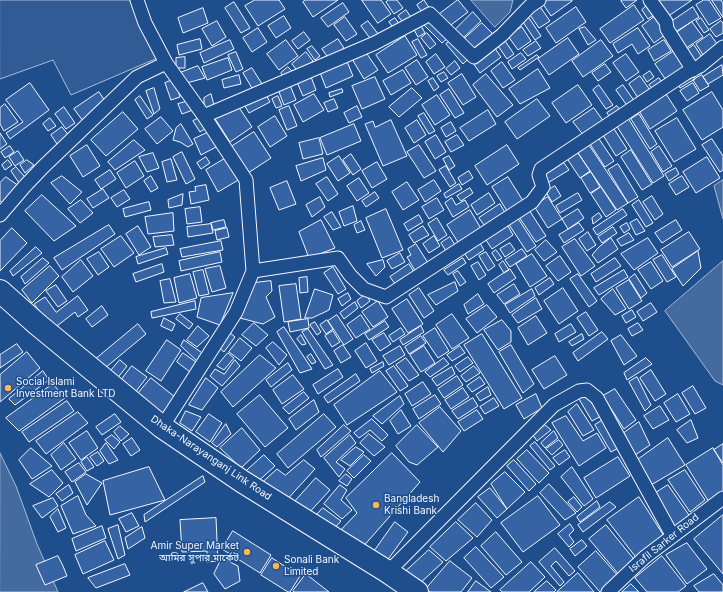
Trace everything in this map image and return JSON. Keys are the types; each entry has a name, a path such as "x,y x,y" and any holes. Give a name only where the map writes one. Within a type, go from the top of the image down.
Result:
{"highway":[{"name":"Dhaka-Narayanganj Link Road","path":"0,291 37,324 162,427 243,482 388,572 417,592"}],"street":[{"path":"137,0 145,23 166,63 204,116 246,180 253,271 236,312 162,427"},
{"path":"204,116 374,43 430,14 474,57 502,35 530,6 539,0"},
{"path":"650,0 666,22 667,29 693,70"},
{"path":"253,271 338,258 350,275 364,289 386,297 532,202 543,188 539,175 541,169 686,73 693,70 723,47"},
{"path":"0,215 43,167 137,77 166,63"},
{"path":"388,572 554,405 579,391 587,390 597,398 672,535"},
{"name":"Israfil Sarker Road","path":"608,592 672,535 723,498"}],"shaded area":[{"path":"0,0 141,0 162,56 71,95 53,60 0,79"},
{"path":"471,0 513,0 510,12 495,27"},
{"path":"723,180 723,219 714,186"},
{"path":"723,261 723,385 715,381 665,311"},
{"path":"0,453 16,486 37,544 58,592 0,592"}],"building":[{"path":"255,0 279,0 285,9 258,26 245,6"},
{"path":"306,0 338,0 313,17 303,2"},
{"path":"362,0 381,0 391,14 378,23"},
{"path":"389,0 397,0 403,8 394,14 386,2"},
{"path":"424,0 430,9 423,14 417,5"},
{"path":"458,0 468,12 447,28 437,16"},
{"path":"637,0 626,8 621,1"},
{"path":"656,0 692,0 667,17"},
{"path":"704,0 709,0 721,18 709,25 696,5"},
{"path":"712,0 721,0 723,3 723,17"},
{"path":"541,1 572,1 551,16"},
{"path":"234,2 250,28 241,33 225,8"},
{"path":"343,3 349,12 328,27 321,18"},
{"path":"650,3 657,13 648,19 642,10"},
{"path":"538,4 550,21 539,28 528,12"},
{"path":"634,5 644,20 610,43 600,29"},
{"path":"576,7 586,22 556,43 546,28"},
{"path":"693,7 699,17 674,33 668,24"},
{"path":"203,8 208,23 183,33 178,18"},
{"path":"406,10 413,20 405,25 398,16"},
{"path":"473,12 481,21 462,39 454,31"},
{"path":"657,15 669,32 654,43 642,26"},
{"path":"284,16 291,28 276,38 268,26"},
{"path":"345,17 357,34 346,41 334,25"},
{"path":"428,17 448,38 442,43 422,23"},
{"path":"395,18 400,25 394,29 389,22"},
{"path":"529,18 541,36 535,40 523,22"},
{"path":"701,18 709,30 704,33 696,21"},
{"path":"217,21 226,37 212,46 202,29"},
{"path":"368,21 379,35 372,41 361,26"},
{"path":"721,21 723,23 723,33 716,37 710,29"},
{"path":"419,22 425,33 418,37 412,26"},
{"path":"692,22 703,37 683,50 673,35"},
{"path":"482,23 494,35 475,53 463,40"},
{"path":"522,27 531,41 518,50 508,36"},
{"path":"585,27 596,40 588,45 579,29"},
{"path":"258,28 267,42 252,52 243,38"},
{"path":"638,28 650,46 638,54 632,44 618,53 613,44"},
{"path":"304,32 310,40 298,49 292,41"},
{"path":"427,33 436,44 430,49 421,38"},
{"path":"710,34 720,48 705,58 696,44"},
{"path":"405,36 417,55 388,73 376,55"},
{"path":"503,38 514,54 507,59 496,43"},
{"path":"568,38 579,54 549,75 538,59"},
{"path":"200,39 202,49 179,55 177,45"},
{"path":"338,39 344,48 329,59 322,49"},
{"path":"418,39 427,55 421,58 412,42"},
{"path":"453,39 469,58 463,64 446,44"},
{"path":"230,40 234,49 204,63 200,53"},
{"path":"286,40 298,56 279,70 267,54"},
{"path":"601,40 613,56 583,77 572,61"},
{"path":"664,40 671,51 654,61 648,50"},
{"path":"536,41 541,48 528,56 523,50"},
{"path":"694,45 704,60 695,66 685,51"},
{"path":"312,46 320,56 315,60 307,49"},
{"path":"494,47 501,57 480,73 473,63"},
{"path":"677,49 690,68 668,83 655,64"},
{"path":"365,51 378,70 364,79 352,59"},
{"path":"236,52 243,69 236,72 228,55"},
{"path":"306,52 313,61 299,73 292,64"},
{"path":"521,53 526,59 512,69 508,62"},
{"path":"436,54 445,67 434,74 426,62"},
{"path":"626,54 639,72 626,81 613,63"},
{"path":"537,55 539,57 520,70 518,68"},
{"path":"185,57 185,68 176,68 176,58"},
{"path":"228,58 232,70 207,80 202,67"},
{"path":"346,59 353,76 326,88 319,70"},
{"path":"417,60 428,77 416,85 405,68"},
{"path":"455,61 460,68 451,75 446,69"},
{"path":"502,62 515,80 503,88 491,71"},
{"path":"605,64 611,72 598,81 592,73"},
{"path":"722,65 723,75 708,84 703,77"},
{"path":"198,66 205,78 183,84 180,73"},
{"path":"288,67 294,73 286,80 281,73"},
{"path":"252,68 264,87 255,93 243,73"},
{"path":"538,69 550,88 520,104 509,89"},
{"path":"403,70 411,83 391,95 383,81"},
{"path":"650,71 654,77 647,82 643,76"},
{"path":"444,72 448,78 441,82 437,76"},
{"path":"310,74 316,90 303,96 296,80"},
{"path":"462,74 476,97 463,105 448,83"},
{"path":"486,74 513,105 497,117 473,85"},
{"path":"692,74 695,79 680,88 677,83"},
{"path":"239,75 241,84 224,88 222,80"},
{"path":"702,75 709,86 700,91 693,80"},
{"path":"640,76 652,93 640,101 629,84"},
{"path":"375,77 385,99 362,109 352,86"},
{"path":"433,78 439,87 434,91 428,81"},
{"path":"659,78 664,85 654,91 649,85"},
{"path":"175,79 180,97 171,100 165,83"},
{"path":"30,83 49,110 10,139 6,133 23,122 6,100"},
{"path":"693,83 699,93 687,101 680,91"},
{"path":"290,85 296,100 284,105 279,92"},
{"path":"578,85 592,105 566,123 552,103"},
{"path":"599,85 613,105 606,109 593,90"},
{"path":"623,85 635,102 628,107 616,90"},
{"path":"154,88 160,109 154,114 146,91"},
{"path":"412,88 422,98 399,117 389,107"},
{"path":"342,89 343,92 330,97 329,93"},
{"path":"449,89 464,113 455,118 440,95"},
{"path":"99,92 107,104 83,121 74,109"},
{"path":"712,92 723,110 723,127 702,140 683,110"},
{"path":"211,94 214,105 204,110 204,98"},
{"path":"314,94 324,110 303,122 294,105"},
{"path":"666,94 677,111 650,129 639,111"},
{"path":"266,95 270,102 249,113 245,106"},
{"path":"437,95 450,115 435,125 422,105"},
{"path":"140,96 153,115 147,119 135,100"},
{"path":"278,96 282,106 276,108 272,99"},
{"path":"334,99 338,108 328,112 324,103"},
{"path":"537,99 550,116 517,139 505,122"},
{"path":"189,101 193,110 182,114 178,104"},
{"path":"236,103 252,127 230,142 214,117"},
{"path":"5,104 18,122 4,131 0,124 0,108"},
{"path":"289,106 297,126 287,130 279,110"},
{"path":"357,106 362,117 349,123 344,113"},
{"path":"617,106 622,113 612,120 607,113"},
{"path":"64,107 75,123 66,129 55,114"},
{"path":"594,108 604,122 584,136 573,122"},
{"path":"488,110 496,124 469,141 460,128"},
{"path":"123,112 138,129 106,156 91,140"},
{"path":"424,113 435,131 429,134 418,116"},
{"path":"639,114 657,144 650,149 631,119"},
{"path":"275,116 287,136 270,147 258,127"},
{"path":"161,117 173,131 157,144 145,129"},
{"path":"50,118 56,126 48,131 43,124"},
{"path":"199,118 206,128 200,132 193,121"},
{"path":"628,118 664,176 653,183 616,125"},
{"path":"677,118 696,149 674,162 655,131"},
{"path":"391,120 407,156 383,166 365,124 373,121 375,127"},
{"path":"417,120 426,135 414,143 405,128"},
{"path":"451,122 456,131 446,137 441,128"},
{"path":"181,124 193,144 188,147 173,140 176,128"},
{"path":"354,124 361,141 327,155 320,138"},
{"path":"62,127 70,137 57,144 51,135"},
{"path":"614,129 627,149 616,156 603,135"},
{"path":"209,132 218,146 201,155 194,139"},
{"path":"254,132 271,158 248,173 231,147"},
{"path":"0,133 7,144 0,149"},
{"path":"436,135 446,152 435,159 425,142"},
{"path":"457,135 464,145 451,152 445,142"},
{"path":"319,138 323,154 303,159 299,143"},
{"path":"599,139 614,161 605,167 590,144"},
{"path":"712,139 723,156 723,170 720,172 702,145"},
{"path":"134,140 145,150 115,170 108,162"},
{"path":"87,145 100,166 83,177 70,156"},
{"path":"419,145 436,171 424,178 407,152"},
{"path":"507,145 519,164 487,185 475,166"},
{"path":"589,145 628,203 617,210 578,153"},
{"path":"10,146 14,152 5,158 1,152"},
{"path":"659,146 672,166 663,172 651,152"},
{"path":"631,150 652,184 642,190 621,157"},
{"path":"18,151 24,160 15,166 9,157"},
{"path":"182,152 195,179 186,184 173,157"},
{"path":"153,153 159,168 147,172 139,157"},
{"path":"578,153 590,171 580,178 568,160"},
{"path":"351,154 361,169 353,175 343,160"},
{"path":"339,156 350,173 338,181 327,164"},
{"path":"449,156 455,166 449,170 443,159"},
{"path":"206,157 210,163 201,169 197,163"},
{"path":"707,157 720,178 696,193 683,172"},
{"path":"226,158 240,179 218,192 206,170"},
{"path":"323,158 326,170 301,181 296,166"},
{"path":"171,159 177,180 167,182 162,162"},
{"path":"8,160 12,165 5,170 2,165"},
{"path":"27,160 34,165 25,173 20,165"},
{"path":"135,161 144,176 126,188 117,173"},
{"path":"377,162 387,179 372,188 362,171"},
{"path":"564,163 569,170 546,184 542,177"},
{"path":"618,164 638,197 628,203 608,170"},
{"path":"446,166 456,183 450,187 439,170"},
{"path":"16,167 25,177 19,183 11,171"},
{"path":"676,168 679,174 669,181 665,174"},
{"path":"110,170 116,179 101,189 95,180"},
{"path":"469,171 473,178 462,185 458,178"},
{"path":"591,172 600,187 590,193 581,178"},
{"path":"62,176 82,192 70,204 51,183"},
{"path":"151,176 158,188 151,192 144,181"},
{"path":"682,176 689,187 676,195 669,184"},
{"path":"6,177 19,186 2,203 0,201 0,183"},
{"path":"327,177 338,194 328,201 316,184"},
{"path":"508,177 525,204 509,214 492,187"},
{"path":"359,178 369,193 357,201 347,186"},
{"path":"434,180 441,191 425,202 418,190"},
{"path":"287,181 296,204 279,210 270,188"},
{"path":"407,182 419,200 403,210 392,192"},
{"path":"459,184 462,189 446,198 444,194"},
{"path":"206,185 209,200 191,204 189,192 196,191 195,187"},
{"path":"555,186 561,196 552,202 546,192"},
{"path":"601,187 616,210 606,217 591,194"},
{"path":"470,188 473,193 461,201 457,196"},
{"path":"103,189 109,198 93,208 87,199"},
{"path":"124,190 130,199 117,207 111,198"},
{"path":"375,192 379,198 366,207 362,201"},
{"path":"489,193 495,203 477,215 471,205"},
{"path":"578,193 582,200 560,213 556,206"},
{"path":"183,194 182,205 169,208 168,200"},
{"path":"42,195 76,226 54,241 25,211"},
{"path":"652,196 663,214 655,220 643,202"},
{"path":"320,197 325,207 312,217 306,205"},
{"path":"548,197 562,219 548,228 534,206"},
{"path":"437,198 444,210 429,219 422,207"},
{"path":"452,198 456,205 465,200 469,207 453,217 445,203"},
{"path":"81,200 93,213 80,223 68,209"},
{"path":"639,200 653,223 646,227 632,205"},
{"path":"149,202 151,210 125,217 123,209"},
{"path":"500,204 507,216 487,229 479,218"},
{"path":"353,206 357,221 344,226 339,212"},
{"path":"200,207 202,222 187,224 185,209"},
{"path":"386,209 403,250 382,258 366,218"},
{"path":"578,209 584,218 568,229 562,219"},
{"path":"623,209 627,215 597,235 593,229"},
{"path":"470,210 483,232 461,247 447,225"},
{"path":"529,210 546,236 536,242 519,217"},
{"path":"332,212 341,227 333,230 324,217"},
{"path":"173,213 174,231 148,234 145,217"},
{"path":"599,213 602,217 593,224 592,218"},
{"path":"419,215 423,222 408,231 404,224"},
{"path":"517,217 536,246 527,252 508,223"},
{"path":"437,218 447,235 438,241 428,224"},
{"path":"637,219 645,231 636,235 630,223"},
{"path":"224,220 226,227 213,230 211,223"},
{"path":"321,220 335,248 309,258 299,232"},
{"path":"676,220 682,230 662,243 655,233"},
{"path":"361,221 365,230 357,233 354,225"},
{"path":"579,223 584,230 564,243 559,235"},
{"path":"627,223 630,229 624,233 620,227"},
{"path":"211,224 213,233 188,237 187,227"},
{"path":"109,225 115,234 62,270 54,258"},
{"path":"138,226 151,247 139,255 126,234"},
{"path":"423,226 429,235 414,243 409,235"},
{"path":"508,226 513,235 492,249 486,240"},
{"path":"613,227 617,233 602,243 598,237"},
{"path":"12,228 27,243 0,271 0,241"},
{"path":"227,228 229,237 217,240 215,231"},
{"path":"588,232 596,245 587,251 579,239"},
{"path":"689,232 700,249 672,267 661,250"},
{"path":"629,233 634,240 621,246 617,240"},
{"path":"172,235 174,245 155,247 153,237"},
{"path":"121,236 134,253 114,267 101,249"},
{"path":"434,236 440,246 429,253 423,244"},
{"path":"450,237 457,248 448,254 441,243"},
{"path":"611,238 618,249 598,263 592,255 599,247"},
{"path":"648,238 658,253 634,270 621,254"},
{"path":"575,239 595,266 581,276 562,247"},
{"path":"546,240 557,252 544,261 535,250"},
{"path":"221,241 223,250 182,257 180,249"},
{"path":"480,243 484,250 469,260 464,253"},
{"path":"510,243 515,250 505,257 500,249"},
{"path":"416,244 430,266 417,274 407,257 411,255 408,249"},
{"path":"36,247 42,253 13,276 10,271"},
{"path":"166,248 168,254 138,264 136,257"},
{"path":"522,249 527,256 510,267 505,260"},
{"path":"496,250 502,258 497,261 492,253"},
{"path":"698,251 701,268 683,286 672,269"},
{"path":"99,252 109,267 98,275 87,259"},
{"path":"220,252 222,262 181,271 179,261"},
{"path":"486,252 495,266 488,271 479,256"},
{"path":"400,253 405,262 392,269 387,261"},
{"path":"532,254 547,276 530,287 516,264"},
{"path":"662,255 676,277 667,282 653,260"},
{"path":"560,256 571,272 558,281 546,266"},
{"path":"43,258 49,263 25,284 21,277"},
{"path":"463,258 466,263 448,275 444,270"},
{"path":"615,258 621,266 596,282 591,274"},
{"path":"81,260 93,276 73,292 62,277"},
{"path":"383,260 385,267 376,276 367,264"},
{"path":"503,261 509,270 504,273 499,265"},
{"path":"478,262 486,275 479,280 471,266"},
{"path":"651,262 663,281 651,289 638,270"},
{"path":"162,264 164,272 136,282 133,274"},
{"path":"409,264 414,272 396,285 390,277"},
{"path":"50,266 59,276 32,303 22,290"},
{"path":"220,266 226,288 212,292 205,269"},
{"path":"333,267 346,289 338,294 324,273"},
{"path":"510,269 516,278 494,293 488,284"},
{"path":"203,270 209,294 199,296 193,272"},
{"path":"624,270 628,277 599,295 594,288"},
{"path":"458,271 466,282 460,286 453,274"},
{"path":"190,274 197,298 179,303 174,278"},
{"path":"578,274 597,301 589,307 570,279"},
{"path":"635,274 647,293 641,298 629,279"},
{"path":"307,277 308,292 300,293 299,278"},
{"path":"550,278 554,284 539,295 535,288"},
{"path":"170,279 176,302 164,303 160,281"},
{"path":"629,280 642,301 629,309 616,288"},
{"path":"271,281 272,291 266,297 275,317 263,324 240,318 254,283"},
{"path":"455,282 458,291 436,305 428,295"},
{"path":"296,284 301,319 284,322 279,286"},
{"path":"514,284 520,294 504,304 497,295"},
{"path":"56,285 67,301 58,307 46,291"},
{"path":"419,288 434,311 424,318 409,295"},
{"path":"563,288 578,311 559,324 544,301"},
{"path":"315,289 333,295 329,310 312,318 305,318"},
{"path":"532,289 535,296 510,313 505,305"},
{"path":"613,289 626,309 615,315 601,299"},
{"path":"233,293 220,325 197,317 201,298"},
{"path":"348,293 351,299 342,306 338,299"},
{"path":"366,294 370,301 361,308 357,301"},
{"path":"478,294 484,304 468,314 464,305"},
{"path":"78,296 88,310 78,317 75,312 53,329 34,304 45,297 56,312"},
{"path":"536,298 542,309 518,323 512,315"},
{"path":"407,299 423,324 408,333 392,309"},
{"path":"195,301 196,309 152,318 151,312"},
{"path":"378,301 388,317 373,327 362,312"},
{"path":"355,302 358,308 344,319 340,313"},
{"path":"651,303 657,312 643,321 637,312"},
{"path":"487,305 497,317 477,333 466,319"},
{"path":"102,306 108,315 92,327 86,319"},
{"path":"632,310 636,317 626,323 622,316"},
{"path":"586,312 598,330 589,336 577,318"},
{"path":"180,314 193,324 189,329 176,319"},
{"path":"452,314 469,338 452,349 436,325"},
{"path":"337,315 353,339 344,345 328,321"},
{"path":"361,315 370,329 356,338 347,325"},
{"path":"536,316 547,333 528,345 518,328"},
{"path":"164,318 175,324 172,331 161,326"},
{"path":"308,319 309,328 290,332 288,322"},
{"path":"327,320 333,329 326,334 320,325"},
{"path":"502,320 511,331 511,342 498,350 484,330"},
{"path":"385,321 389,327 369,340 365,334"},
{"path":"315,322 321,332 317,335 310,325"},
{"path":"254,323 268,335 256,346 242,335"},
{"path":"638,323 643,330 632,336 628,329"},
{"path":"138,324 146,334 99,373 91,363"},
{"path":"571,324 576,332 559,342 555,334"},
{"path":"198,326 209,336 197,347 187,340"},
{"path":"421,326 424,332 403,345 400,340"},
{"path":"284,327 312,369 300,373 277,332"},
{"path":"401,328 405,334 393,342 389,336"},
{"path":"435,328 449,351 438,358 423,336"},
{"path":"308,329 333,365 325,369 302,332"},
{"path":"333,331 340,342 332,347 325,336"},
{"path":"229,332 235,337 224,352 218,347"},
{"path":"602,332 608,339 578,361 573,353"},
{"path":"384,333 391,344 380,351 372,340"},
{"path":"482,334 522,398 504,409 464,345"},
{"path":"582,334 584,339 572,346 569,342"},
{"path":"301,335 306,344 302,345 297,339"},
{"path":"621,335 637,356 624,365 611,341"},
{"path":"421,336 426,343 409,354 405,347"},
{"path":"240,338 252,348 241,361 229,352"},
{"path":"167,340 181,350 161,381 146,371"},
{"path":"184,340 205,355 198,362 181,346"},
{"path":"273,342 287,355 279,365 266,348"},
{"path":"366,343 377,361 366,368 355,351"},
{"path":"17,344 23,352 0,368 0,355"},
{"path":"343,345 351,357 341,363 334,351"},
{"path":"511,345 534,384 523,393 499,352"},
{"path":"400,346 405,355 389,365 383,356"},
{"path":"424,346 435,363 421,372 410,355"},
{"path":"460,346 465,353 452,361 447,355"},
{"name":"Social Islami Investment Bank LTD","path":"27,352 40,368 0,402 0,375"},
{"path":"183,353 196,362 190,372 177,362"},
{"path":"228,353 234,358 224,370 217,366"},
{"path":"311,354 316,362 312,364 307,357"},
{"path":"260,355 276,368 233,407 221,392"},
{"path":"555,356 567,375 544,389 532,370"},
{"path":"468,357 473,363 460,372 455,366"},
{"path":"406,358 419,375 409,381 396,365"},
{"path":"444,358 449,364 430,377 425,372"},
{"path":"646,358 652,364 627,380 624,373"},
{"path":"120,360 127,366 116,380 108,374"},
{"path":"235,360 240,366 222,386 210,376 215,369 224,374"},
{"path":"383,362 384,366 372,373 370,369"},
{"path":"288,363 292,370 271,387 266,380"},
{"path":"132,366 147,377 134,394 119,383"},
{"path":"394,366 408,386 400,391 386,371"},
{"path":"474,366 480,373 466,382 461,376"},
{"path":"452,367 455,374 437,386 432,379"},
{"path":"338,369 343,377 318,394 313,385"},
{"path":"651,370 666,394 655,401 640,378"},
{"path":"43,371 49,380 15,405 9,399"},
{"path":"380,371 397,392 347,425 334,405"},
{"path":"356,374 360,381 328,403 324,397"},
{"path":"293,375 304,389 282,404 273,390"},
{"path":"457,376 463,385 444,398 438,389"},
{"path":"480,377 485,384 472,392 467,386"},
{"path":"637,377 651,405 645,411 629,382"},
{"path":"151,378 175,397 161,415 136,396"},
{"path":"206,378 218,388 202,410 189,405"},
{"path":"423,382 431,394 412,406 405,394"},
{"path":"53,384 65,398 19,431 6,418"},
{"path":"693,386 706,408 695,414 682,393"},
{"path":"488,387 491,395 480,401 476,395"},
{"path":"463,388 469,397 451,409 445,400"},
{"path":"615,389 636,420 624,429 603,396"},
{"path":"304,392 309,398 289,414 283,408"},
{"path":"536,394 542,408 524,419 516,405"},
{"path":"678,394 690,414 676,422 664,403"},
{"path":"260,395 288,428 265,447 237,414"},
{"path":"435,395 441,404 419,419 413,409"},
{"path":"586,395 601,416 592,421 579,399"},
{"path":"400,396 404,404 382,424 373,416"},
{"path":"473,398 478,406 458,419 452,411"},
{"path":"494,398 499,406 485,414 480,407"},
{"path":"314,400 319,412 296,430 289,419"},
{"path":"67,401 74,411 29,442 22,432"},
{"path":"577,404 594,430 583,436 568,412"},
{"path":"660,406 669,420 653,429 644,416"},
{"path":"440,407 461,431 443,452 419,423"},
{"path":"401,410 411,426 398,434 390,421"},
{"path":"477,410 483,419 464,431 458,422"},
{"path":"186,411 201,417 192,431 180,423"},
{"path":"78,412 88,423 46,454 36,441"},
{"path":"115,414 121,422 102,435 96,427"},
{"path":"209,414 222,423 210,442 196,432"},
{"path":"324,414 336,427 288,468 277,454"},
{"path":"566,416 583,441 597,433 606,448 579,466 552,423"},
{"path":"606,418 622,446 611,452 595,425"},
{"path":"372,419 388,435 382,441 370,430 359,438 354,433"},
{"path":"691,420 698,438 687,443 677,430"},
{"path":"639,422 650,445 635,455 624,433"},
{"path":"226,424 231,434 217,447 212,443"},
{"path":"344,425 351,431 321,457 317,450"},
{"path":"417,425 438,447 417,465 409,462 396,446"},
{"path":"545,425 551,430 537,441 533,435"},
{"path":"120,426 129,434 121,441 114,432"},
{"path":"242,428 260,450 241,468 220,448"},
{"path":"87,431 98,448 81,460 69,443"},
{"path":"554,431 558,438 545,448 541,443"},
{"path":"369,434 385,447 374,456 360,443"},
{"path":"112,435 120,442 114,449 105,440"},
{"path":"350,435 356,443 336,462 345,469 339,477 324,458"},
{"path":"132,438 140,450 131,456 123,444"},
{"path":"668,438 685,465 651,485 636,461"},
{"path":"559,440 563,445 552,455 546,449"},
{"path":"535,442 555,466 550,470 530,446"},
{"path":"64,443 76,459 61,470 51,455"},
{"path":"106,443 118,460 109,464 100,451"},
{"path":"723,444 723,463 714,450"},
{"path":"356,447 364,452 350,466 341,460"},
{"path":"31,448 52,466 32,479 19,460"},
{"path":"713,448 723,465 723,493 709,502 686,465"},
{"path":"527,450 549,473 539,483 517,459"},
{"path":"565,450 570,457 559,465 553,458"},
{"path":"98,452 104,461 97,466 90,457"},
{"name":"Bangladesh Krishi Bank","path":"392,453 420,482 361,549 338,533 357,513 346,498"},
{"path":"264,455 275,466 254,485 242,475"},
{"path":"364,455 371,461 354,478 347,471"},
{"path":"87,457 94,467 87,471 81,462"},
{"path":"618,457 630,476 596,498 584,478"},
{"path":"304,460 315,469 284,503 257,487 277,469 285,475"},
{"path":"514,460 536,484 529,491 507,466"},
{"path":"79,463 86,472 72,482 65,472"},
{"path":"149,467 165,500 110,515 103,481"},
{"path":"572,467 593,499 584,506 561,477"},
{"path":"52,470 63,483 49,497 30,484"},
{"path":"685,470 705,500 690,512 668,480"},
{"path":"505,472 525,492 507,509 491,484"},
{"path":"86,474 102,483 87,505 75,482"},
{"path":"346,474 352,479 347,486 339,481"},
{"path":"203,476 205,482 145,522 144,515"},
{"path":"316,478 330,490 306,516 290,507"},
{"path":"549,484 576,513 565,520 540,493"},
{"path":"69,485 73,493 62,501 56,494"},
{"path":"340,485 347,490 341,500 352,510 342,519 324,504"},
{"path":"668,485 691,518 674,531 651,496"},
{"path":"490,488 507,509 497,518 478,497"},
{"path":"78,496 86,515 96,526 73,534 61,506"},
{"path":"538,496 560,525 523,552 501,523"},
{"path":"574,497 582,507 577,512 568,502"},
{"path":"639,497 666,539 638,560 607,520"},
{"path":"53,498 58,506 42,518 33,506"},
{"path":"597,501 600,507 580,522 577,517"},
{"path":"610,502 616,507 583,532 578,525"},
{"path":"476,503 492,520 477,537 458,520"},
{"path":"323,508 341,521 331,532 312,520"},
{"path":"58,509 66,528 58,532 50,517"},
{"path":"132,513 139,526 126,532 119,519"},
{"path":"723,515 723,574 694,539"},
{"path":"216,518 218,561 207,562 207,551 182,552 180,520"},
{"path":"395,522 408,532 386,562 373,553"},
{"path":"456,522 473,538 446,561 430,547"},
{"path":"570,524 574,530 569,535 574,542 569,547 558,534"},
{"path":"118,525 125,555 118,559 108,529"},
{"path":"606,525 637,563 620,576 589,539"},
{"path":"102,526 106,538 76,551 72,539"},
{"path":"142,527 145,538 128,549 125,538"},
{"name":"Amir Super Market আমির সুপার মার্কেট","path":"233,531 271,555 260,573 222,549"},
{"path":"496,532 522,562 506,575 481,546"},
{"path":"582,540 587,546 575,556 570,549"},
{"path":"105,541 114,560 83,574 75,555"},
{"path":"687,543 707,569 687,584 666,555"},
{"path":"476,547 504,577 491,588 464,558"},
{"path":"555,548 575,571 569,576 556,561 551,566 564,582 560,586 539,562"},
{"path":"429,550 443,562 418,585 404,573"},
{"path":"596,551 620,578 604,592 600,592 578,567"},
{"path":"58,556 67,576 45,585 36,565"},
{"path":"662,556 686,586 678,592 647,592 635,578"},
{"path":"222,558 238,566 240,581 225,589 214,574"},
{"name":"Sonali Bank Limited","path":"272,558 300,576 290,592 261,575"},
{"path":"450,561 472,578 461,592 430,592 426,589"},
{"path":"531,562 545,577 529,592 502,592 500,590"},
{"path":"125,564 130,575 96,588 88,578"},
{"path":"578,573 594,592 557,592"},
{"path":"306,574 329,592 294,592 293,591"},
{"path":"714,574 723,585 723,592 699,592 694,586"},
{"path":"476,581 491,592 468,592"},
{"path":"547,581 556,590 554,592 534,592"},
{"path":"203,583 208,592 184,592"},
{"path":"631,584 639,592 622,592"}],"place":[{"name":"Social Islami Investment Bank LTD","path":"8,388"},
{"name":"Bangladesh Krishi Bank","path":"376,505"},
{"name":"Amir Super Market আমির সুপার মার্কেট","path":"247,552"},
{"name":"Sonali Bank Limited","path":"276,566"}]}
